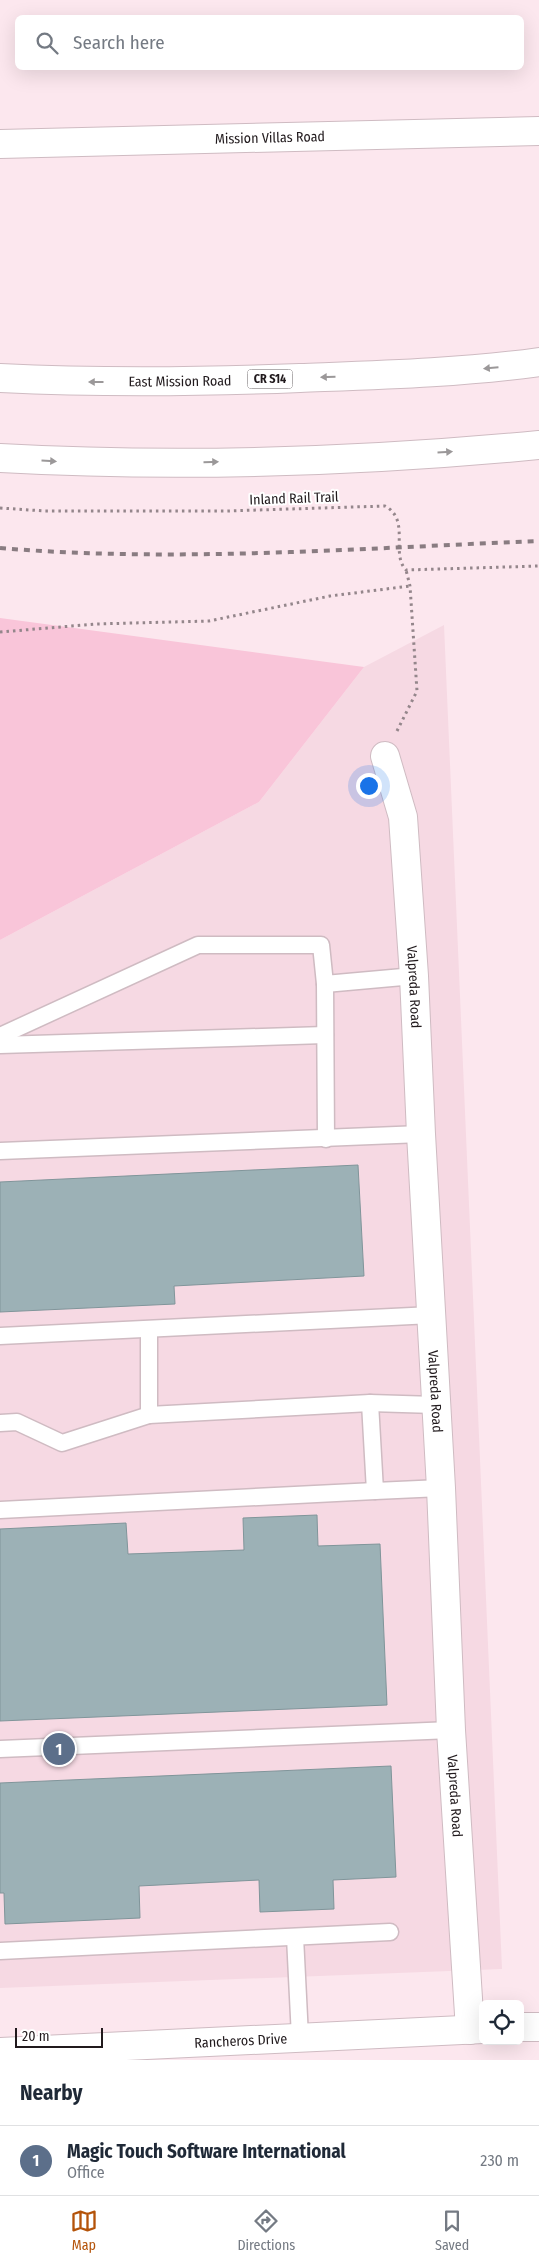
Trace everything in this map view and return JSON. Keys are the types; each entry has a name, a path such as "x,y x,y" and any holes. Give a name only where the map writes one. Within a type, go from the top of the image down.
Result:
{"street":[{"name":"Mission Villas Road","path":"0,144 539,131"},
{"name":"East Mission Road","path":"0,378 85,382 184,382 406,375 539,362"},
{"path":"0,458 94,463 220,462 382,457 539,445"},
{"name":"Valpreda Road","path":"385,756 403,817 414,976 432,1314 451,1730 476,2029"},
{"path":"524,2028 539,2027"},
{"name":"Rancheros Drive","path":"0,2052 476,2029"}],"lane":[{"path":"0,1036 198,945 321,946 325,984 326,1139"},
{"path":"325,984 414,976"},
{"path":"0,1045 325,1036"},
{"path":"0,1151 421,1134"},
{"path":"0,1336 149,1330 432,1314"},
{"path":"149,1330 149,1415"},
{"path":"370,1403 374,1491"},
{"path":"0,1423 17,1422 62,1443 149,1415 370,1403 436,1405"},
{"path":"0,1510 441,1488"},
{"path":"0,1750 451,1730"},
{"path":"0,1951 390,1932"},
{"path":"296,1937 300,2037"}],"path":[{"name":"Inland Rail Trail","path":"0,508 45,511 226,511 384,506 392,510 396,516 400,561 406,570 410,586 417,691 385,756"},
{"path":"406,570 539,566"},
{"path":"0,632 96,624 209,620 330,596 410,586"}],"shaded area":[{"path":"0,618 364,667 259,802 0,940"},
{"path":"444,625 502,1969 0,1988 0,940 259,802 364,667"}],"building":[{"path":"358,1165 364,1276 174,1286 175,1304 0,1312 0,1182"},
{"path":"317,1515 318,1546 380,1544 387,1705 0,1721 0,1529 126,1523 128,1554 244,1550 243,1518"},
{"path":"391,1766 396,1877 333,1880 334,1909 260,1912 259,1880 139,1886 140,1918 5,1924 4,1893 0,1893 0,1783"}],"railway":[{"path":"0,548 134,554 202,554 270,553 539,541"}],"place":[{"name":"Magic Touch Software International","path":"59,1749"}]}
